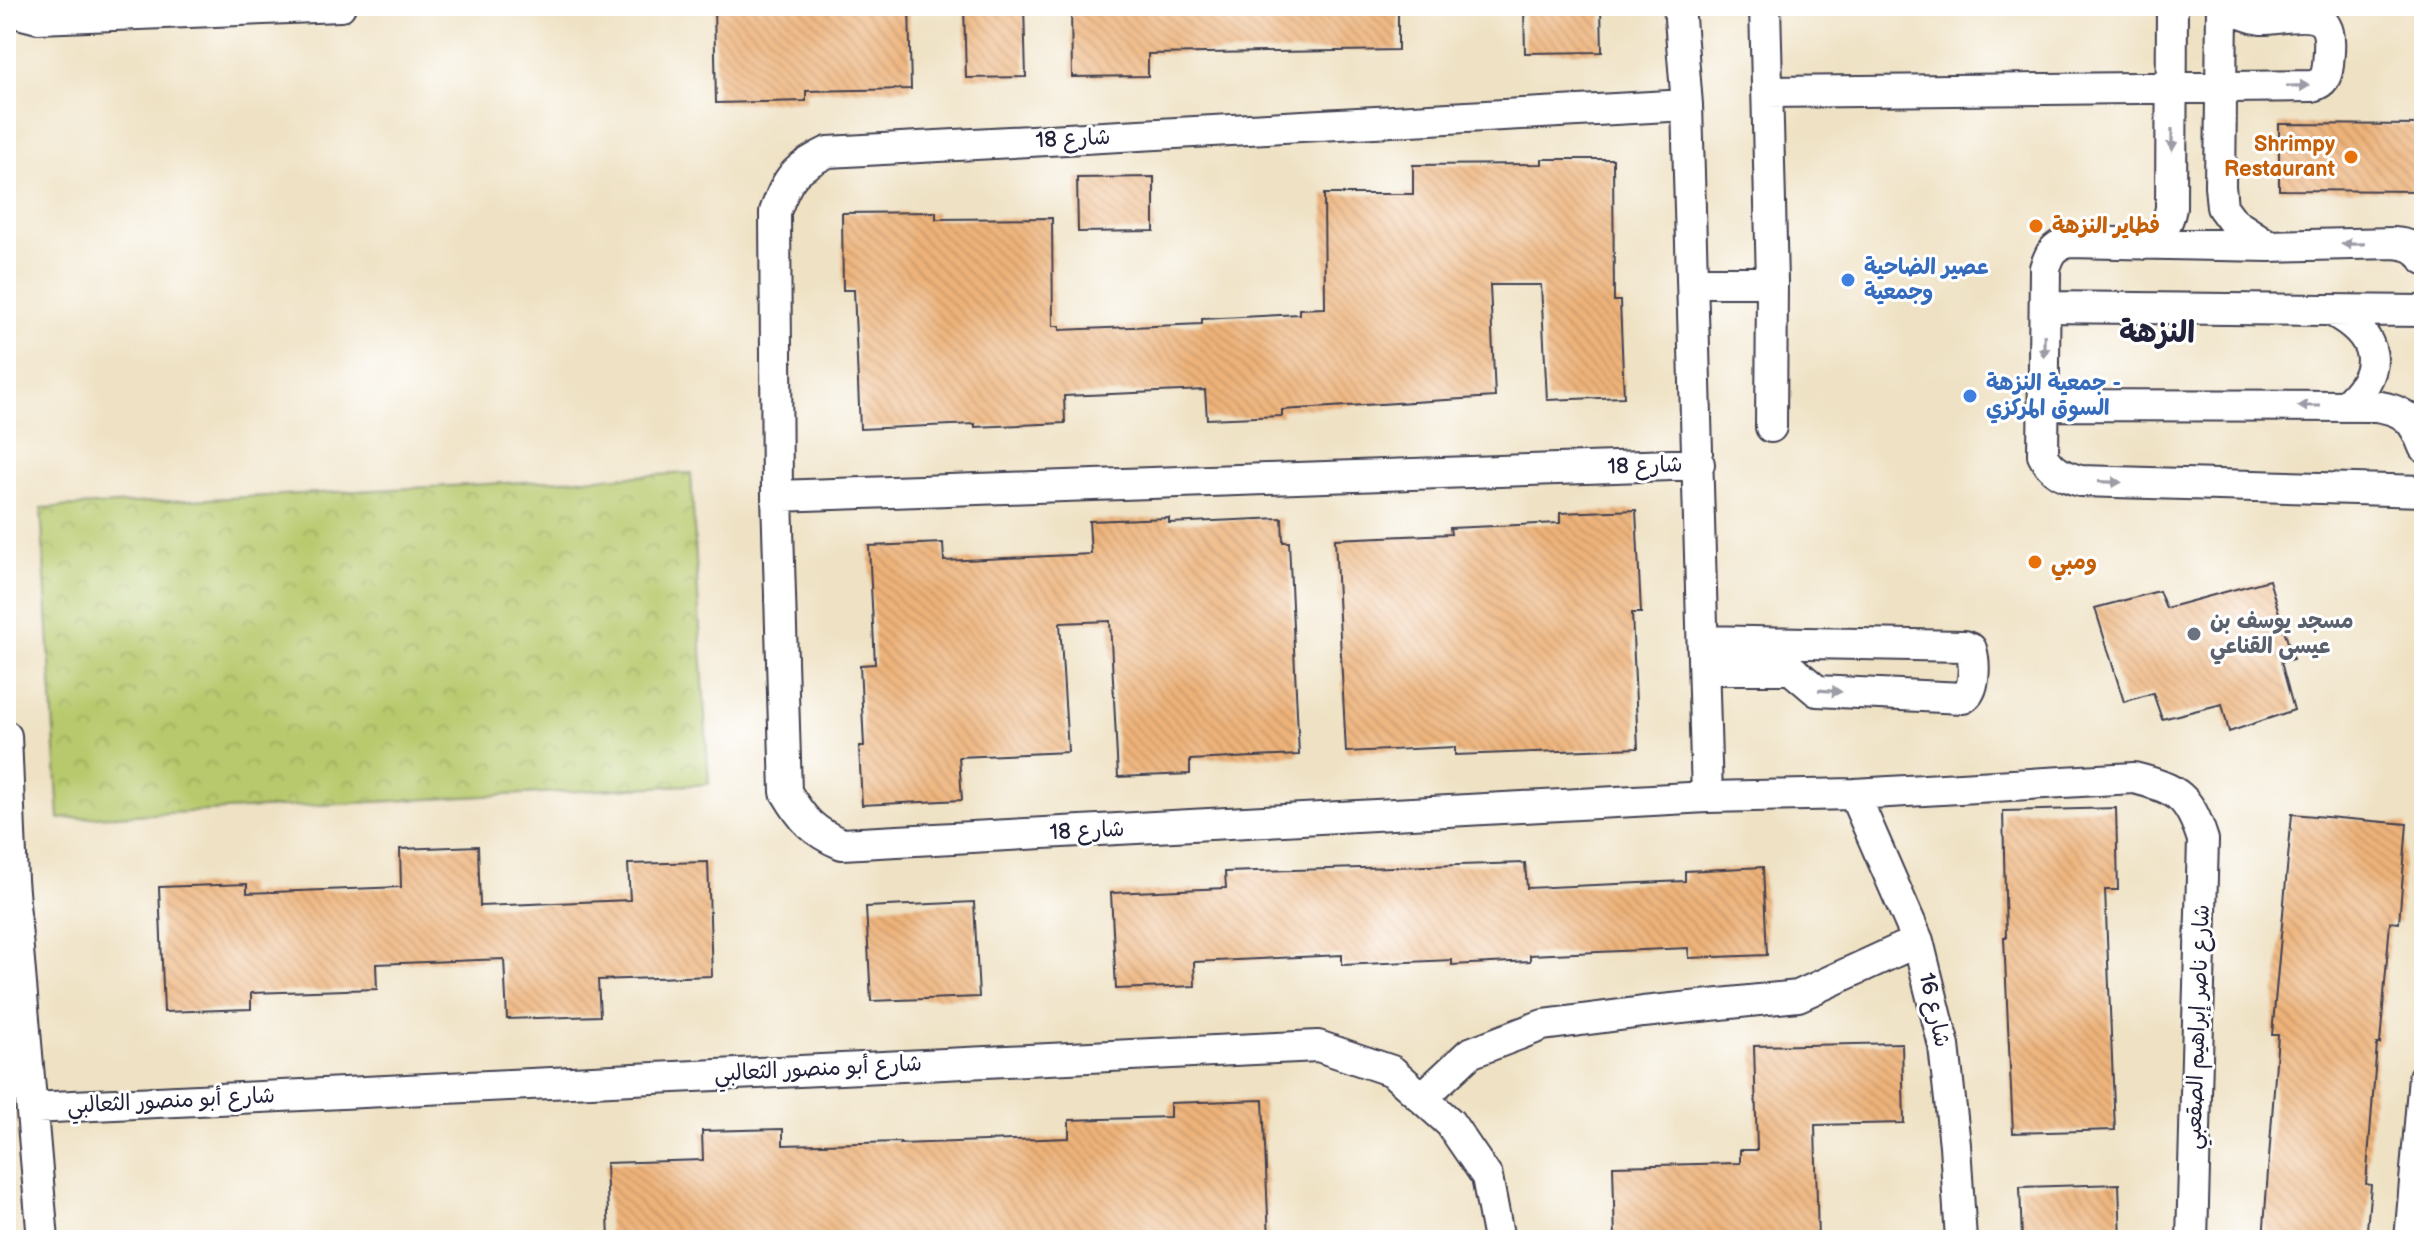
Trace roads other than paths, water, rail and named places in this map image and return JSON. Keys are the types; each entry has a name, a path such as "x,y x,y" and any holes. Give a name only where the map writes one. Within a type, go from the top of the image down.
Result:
{"street":[{"path":"6,32 38,18 340,6"},
{"name":"شارع 18","path":"1679,6 1687,105 1707,797"},
{"path":"1765,6 1772,282 1771,427"},
{"path":"2145,244 2157,236 2168,221 2171,208 2172,6"},
{"path":"1767,92 2172,87 2220,87 2312,86 2321,84 2328,67 2328,32 2325,23 2318,19 2262,19 2224,6 2220,87 2222,207 2234,223 2269,246"},
{"path":"6,10 16,10 38,18"},
{"name":"شارع 18","path":"1687,105 828,152 801,165 785,185 775,212 777,496 786,792 801,817 821,835 842,844 1707,797 1854,794 2134,778 2165,786 2188,804 2195,816"},
{"path":"2424,259 2409,245 2394,243 2269,246 2068,242 2057,246 2050,253 2045,268 2043,455 2053,470 2080,481 2424,491"},
{"path":"1693,282 1772,282"},
{"path":"2045,307 2424,311"},
{"path":"2332,311 2350,320 2362,331 2372,353 2367,381 2359,394 2345,406"},
{"path":"2044,405 2392,408 2417,428 2424,446"},
{"path":"2386,490 2411,479 2424,446 2424,425"},
{"name":"شارع 18","path":"777,496 1699,464"},
{"path":"1703,655 1791,656 1964,646 1971,649 1973,655 1971,690 1963,698 1817,691 1791,656"},
{"path":"6,736 9,881 43,1240"},
{"name":"شارع 16","path":"1854,794 1918,941 1944,1046 1961,1240"},
{"name":"شارع ناصر إبراهيم الصقعبي","path":"2192,1240 2203,840 2195,816"},
{"path":"1422,1098 1470,1053 1543,1025 1798,996 1918,941"},
{"name":"شارع أبو منصور الثعالبي","path":"32,1108 1318,1046 1392,1071 1450,1123 1487,1177 1499,1240"},
{"path":"2410,1240 2424,1077"}],"place":[{"name":"Shrimpy Restaurant","path":"2351,157"},
{"name":"فطاير النزهة","path":"2036,226"},
{"name":"عصير الضاحية وجمعية","path":"1848,280"},
{"name":"جمعية النزهة - السوق المركزي","path":"1970,396"},
{"name":"ومبي","path":"2035,562"},
{"name":"مسجد يوسف بن عيسى القناعي","path":"2194,634"}],"district":[{"name":"النزهة","path":"2157,333"}]}
